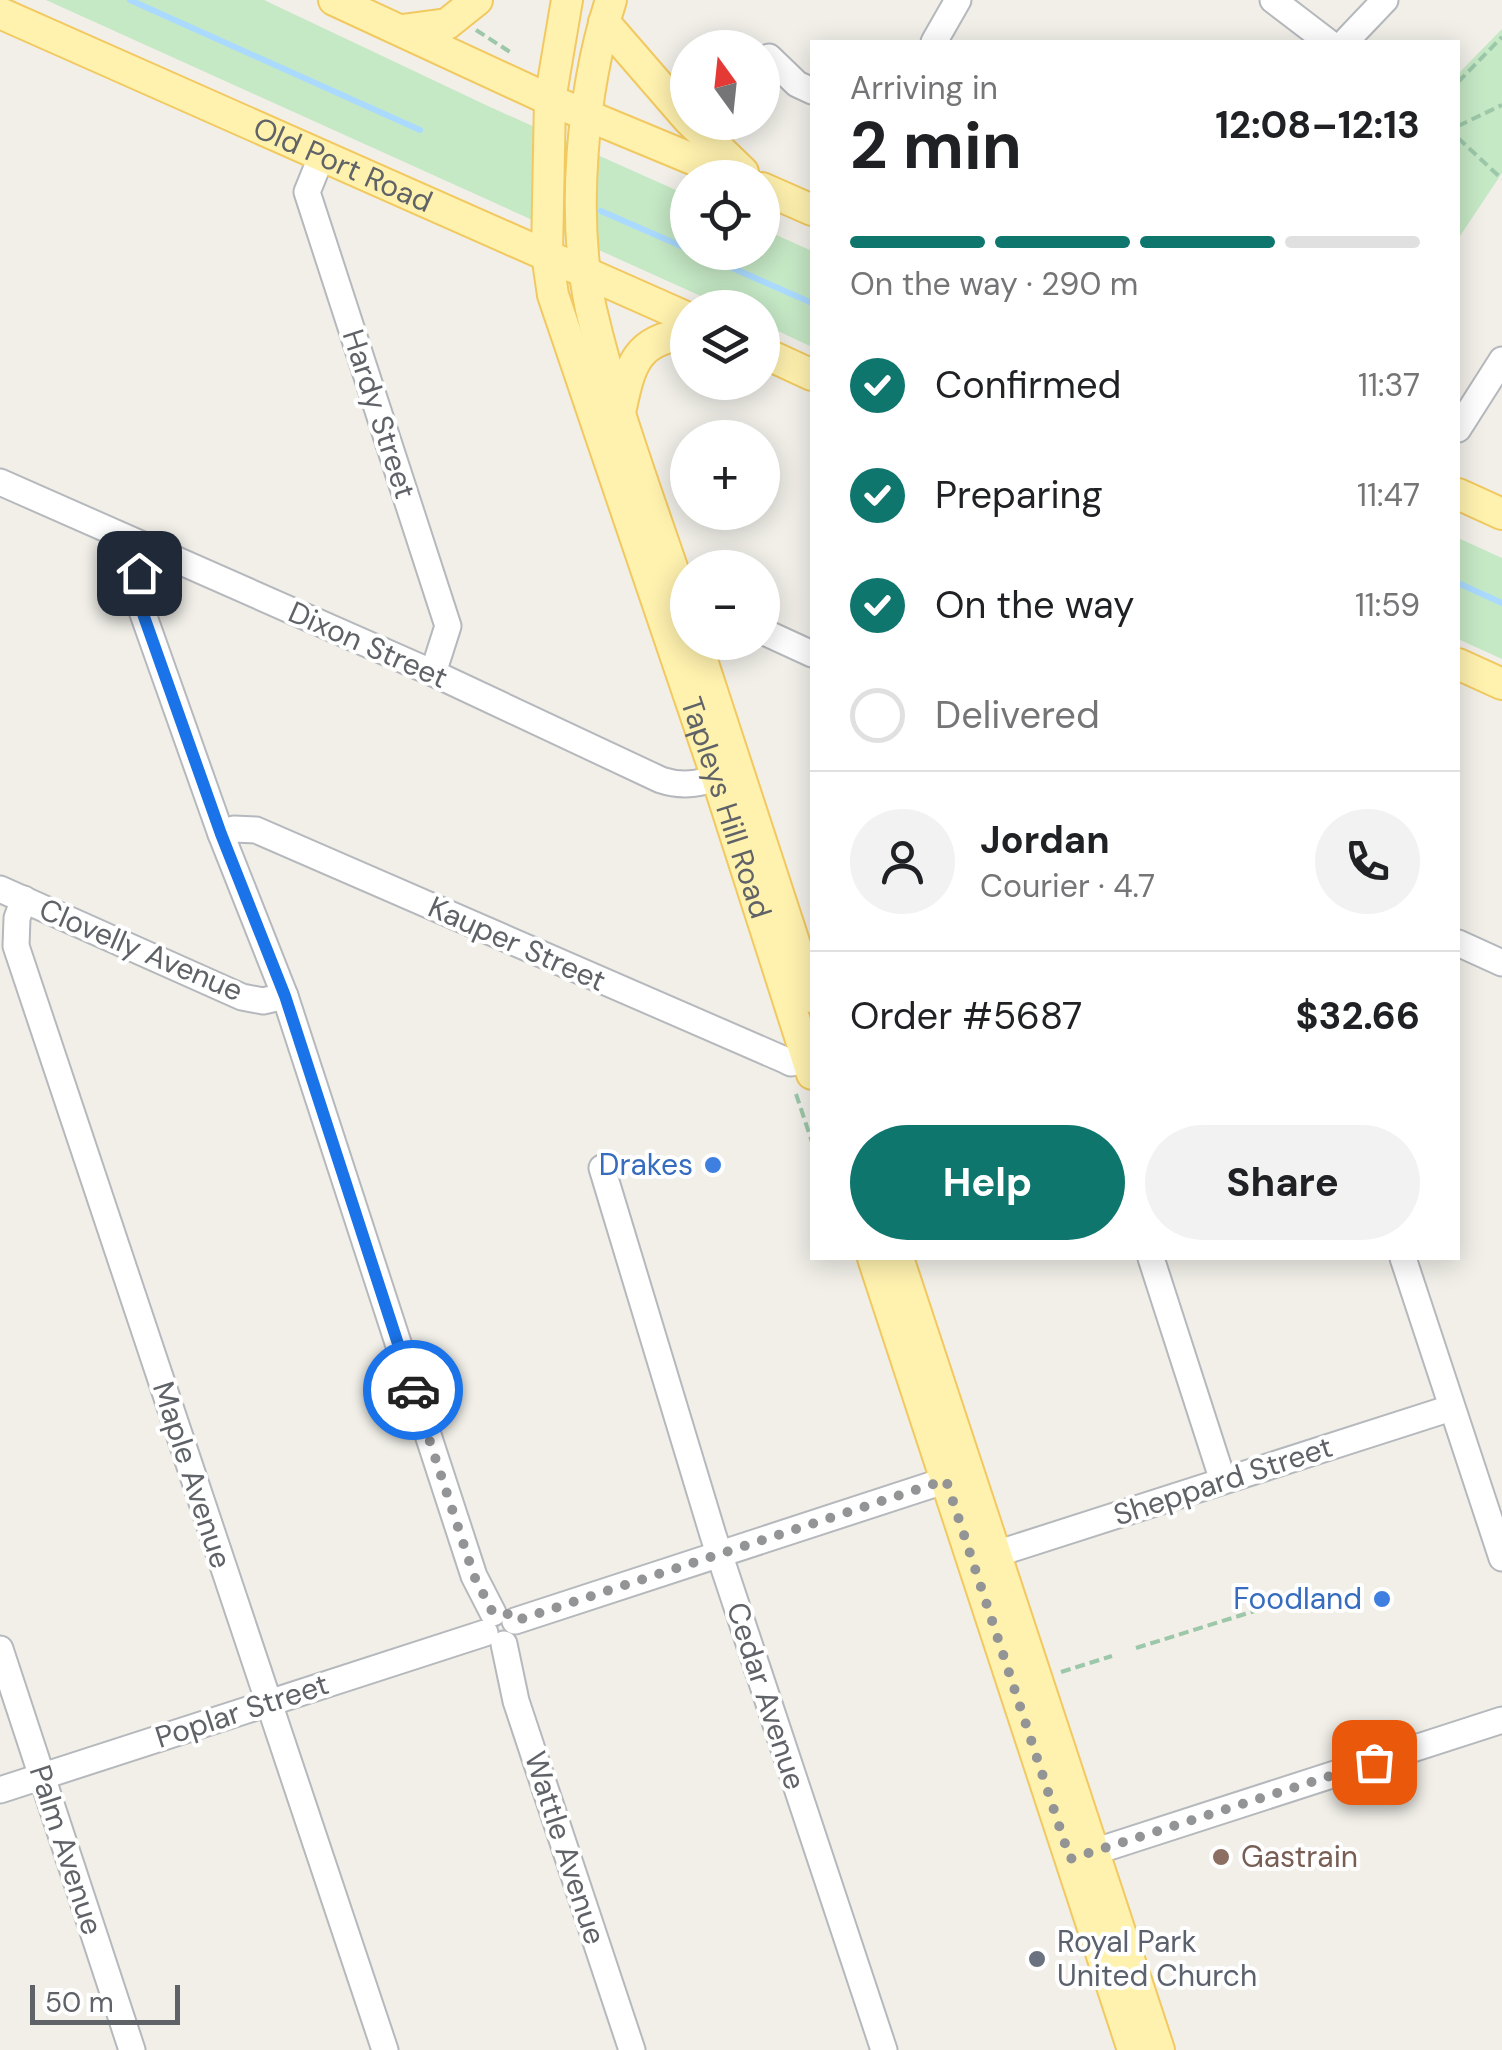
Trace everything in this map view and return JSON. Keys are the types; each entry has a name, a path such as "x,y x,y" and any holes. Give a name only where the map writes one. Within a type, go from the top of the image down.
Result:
{"main road":[{"path":"334,0 550,100 695,160"},
{"path":"550,100 565,2"},
{"path":"586,115 608,11"},
{"path":"608,11 670,95"},
{"path":"402,30 447,24 472,12"},
{"name":"Old Port Road","path":"0,14 670,310"},
{"name":"Tapleys Hill Road","path":"550,100 547,254 554,295 670,585"},
{"name":"Tapleys Hill Road","path":"586,115 580,198 590,305 670,574"},
{"path":"709,140 731,160"},
{"path":"780,196 810,209"},
{"path":"621,409 629,369 640,352 670,336"},
{"path":"780,360 810,374"},
{"path":"1460,495 1502,514"},
{"name":"Tapleys Hill Road","path":"695,660 807,1071"},
{"name":"Tapleys Hill Road","path":"700,660 728,775 810,992"},
{"path":"1460,665 1502,684"},
{"path":"874,1260 958,1477 996,1554 1082,1855 1132,2050"},
{"path":"899,1260 958,1477 1082,1855 1159,2050"}],"street":[{"path":"935,40 958,0"},
{"path":"1273,0 1325,40"},
{"path":"1347,40 1385,0"},
{"path":"780,68 810,90"},
{"name":"Hardy Street","path":"322,155 308,192 448,626 432,674"},
{"path":"1460,426 1502,360"},
{"name":"Dixon Street","path":"0,482 662,780 692,786 728,775"},
{"name":"Wattle Avenue","path":"142,545 136,594 221,834 285,996 474,1576 499,1628 516,1701 632,2050"},
{"path":"780,639 810,653"},
{"name":"Kauper Street","path":"221,834 256,830 807,1071"},
{"name":"Clovelly Avenue","path":"12,894 242,997 262,1001 285,996"},
{"name":"Maple Avenue","path":"12,894 17,918 16,946 384,2050"},
{"path":"1460,944 1502,963"},
{"name":"Cedar Avenue","path":"602,1168 720,1555 884,2050"},
{"path":"1152,1260 1223,1481"},
{"path":"1404,1260 1502,1558"},
{"name":"Sheppard Street","path":"996,1554 1451,1408"},
{"name":"Poplar Street","path":"0,1790 958,1477"},
{"name":"Palm Avenue","path":"0,1649 132,2050"},
{"path":"1082,1855 1502,1720"}],"path":[{"path":"472,12 517,57"},
{"path":"1460,80 1502,37"},
{"path":"1460,125 1502,105"},
{"path":"1460,140 1502,179"},
{"path":"807,1071 810,1114"},
{"path":"1136,1648 1261,1609"},
{"path":"1056,1673 1112,1656"}],"green space":[{"path":"46,0 264,0 670,187 670,270 780,270 780,237 810,250 810,346 780,332 780,290 687,290"},
{"path":"1502,29 1502,173 1460,236 1460,72"},
{"path":"1460,539 1502,558 1502,659 1460,640"}],"waterway":[{"path":"130,0 420,130"},
{"path":"601,211 670,241"},
{"path":"737,270 810,302"},
{"path":"1460,584 1502,603"}],"way so far":[{"path":"413,1390 474,1576 493,1613 508,1614 515,1621 946,1480 1070,1859 1374,1762"}],"place":[{"name":"Drakes","path":"713,1165"},
{"name":"Foodland","path":"1382,1599"},
{"name":"Gastrain","path":"1221,1857"},
{"name":"Royal Park United Church","path":"1037,1959"}],"route":[{"path":"139,573 136,594 221,834 285,996 413,1390"}]}
